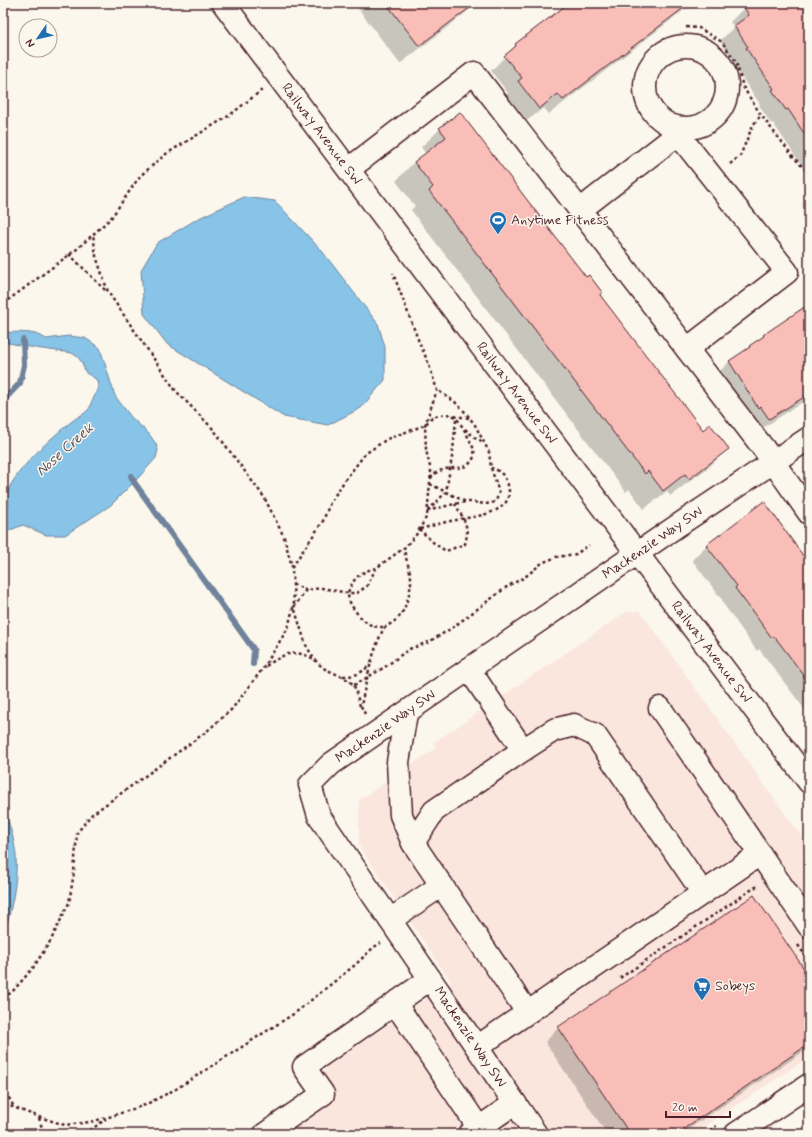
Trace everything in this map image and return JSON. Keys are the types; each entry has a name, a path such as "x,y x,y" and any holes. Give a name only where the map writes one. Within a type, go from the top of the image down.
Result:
{"street":[{"name":"Railway Avenue SW","path":"223,3 809,782"},
{"path":"349,169 474,73 773,461 809,513"},
{"path":"580,210 677,130 787,272 687,349"},
{"name":"Mackenzie Way SW","path":"536,1134 319,816 310,785 331,764 638,553 809,438"},
{"path":"469,670 523,750"},
{"path":"660,708 760,854 803,934"},
{"path":"406,713 398,762 402,815 413,843 528,1012"},
{"path":"413,843 434,811 554,730 574,725 595,735 703,893"},
{"path":"477,1047 760,854"},
{"path":"394,926 442,885"},
{"path":"265,1134 323,1094 304,1067 430,979"},
{"path":"395,1004 474,1131 515,1103"},
{"path":"736,1134 809,1085"}],"path":[{"path":"686,27 699,28 722,42 736,62 743,87 761,115 791,154 809,174"},
{"path":"3,304 69,254 111,218 140,176 166,154 230,115 279,77"},
{"path":"713,178 740,156 753,125 761,115"},
{"path":"93,234 96,256 108,292"},
{"path":"69,254 108,292 176,392 214,430 264,497 284,537 292,567 294,607 306,645 314,659 323,668 345,678 354,685 361,706 376,733"},
{"path":"393,273 428,362 437,390 425,425 426,450 431,472 427,516 416,535 404,548 376,568 359,575 353,581 348,593 351,604 369,624 377,627 384,627 398,619 406,606 411,578 404,548"},
{"path":"427,511 466,502 487,504 496,501 499,492 491,468 489,452 484,442 469,418 455,402 437,390"},
{"path":"292,567 323,521 330,503 365,454 387,439 425,425 432,417 447,414 455,417 469,418"},
{"path":"455,417 473,436 484,442"},
{"path":"427,511 446,492 453,451 455,417"},
{"path":"430,479 435,473 442,469 464,467 471,462 475,456 474,450 462,426"},
{"path":"419,529 496,511 508,498 509,490 506,480 501,473 496,469 491,468"},
{"path":"430,484 466,502"},
{"path":"419,529 435,544 446,551 465,544 468,536 467,526 455,504"},
{"path":"354,685 367,679 410,649 429,642 452,628 508,586 525,577 542,563 556,557 576,554 589,545"},
{"path":"293,584 306,590 322,588 348,593 357,592 366,586 376,568"},
{"path":"3,998 12,992 33,968 52,940 69,903 74,872 77,833 91,815 206,732 232,709 264,667 288,628 294,607 306,590"},
{"path":"361,706 371,665 384,627"},
{"path":"264,667 283,655 292,652 306,655 314,659"},
{"path":"339,676 353,676 361,673 371,665"},
{"path":"620,979 758,885 762,892"},
{"path":"3,1088 4,1104 65,1125 90,1122 145,1105 176,1089 295,1013 355,965 394,926"},
{"path":"803,934 809,961"},
{"path":"3,1088 14,1107"},
{"path":"39,1117 42,1128 41,1134"},
{"path":"85,1134 109,1117"}],"shaded area":[{"path":"640,611 809,847 809,1057 694,1134 288,1134 319,1113 326,1067 451,982 359,846 359,800 436,748 433,743 626,612"}],"water":[{"path":"244,197 275,201 322,251 378,324 385,347 385,380 361,408 328,425 284,417 167,344 144,314 141,270 157,243 197,219"},
{"name":"Nose Creek","path":"3,332 25,332 36,334 46,339 69,336 85,338 100,348 115,396 131,417 149,434 158,450 156,458 111,505 65,535 46,535 23,525 3,533 3,510 9,504 8,492 11,484 26,464 73,420 88,410 98,390 96,379 86,373 78,357 72,353 3,342"},
{"path":"3,808 13,838 16,877 13,898 3,939 3,889 5,880 3,861"}],"building":[{"path":"386,3 476,3 419,46"},
{"path":"569,3 690,3 563,100 558,94 539,109 518,81 522,78 504,56 516,46 515,44"},
{"path":"741,3 805,3 809,9 809,141 788,109 786,110 772,90 774,89 746,48 748,47 734,26 749,15"},
{"path":"460,112 586,277 589,275 602,292 600,295 703,430 710,424 729,449 689,479 685,474 663,491 648,471 645,474 429,191 433,187 414,162 446,137 439,128"},
{"path":"809,304 809,394 769,419 760,406 758,408 729,361 750,347 749,346 764,336 763,335"},
{"path":"764,501 809,564 809,682 774,636 772,638 735,588 737,586 706,545"},
{"name":"Sobeys","path":"754,895 809,976 809,1044 676,1134 630,1134 558,1027"}],"waterway":[{"path":"3,401 20,383 24,365 23,340"},
{"path":"131,476 254,650 253,664"}],"place":[{"name":"Anytime Fitness","path":"498,235"},
{"name":"Sobeys","path":"702,1001"}]}
